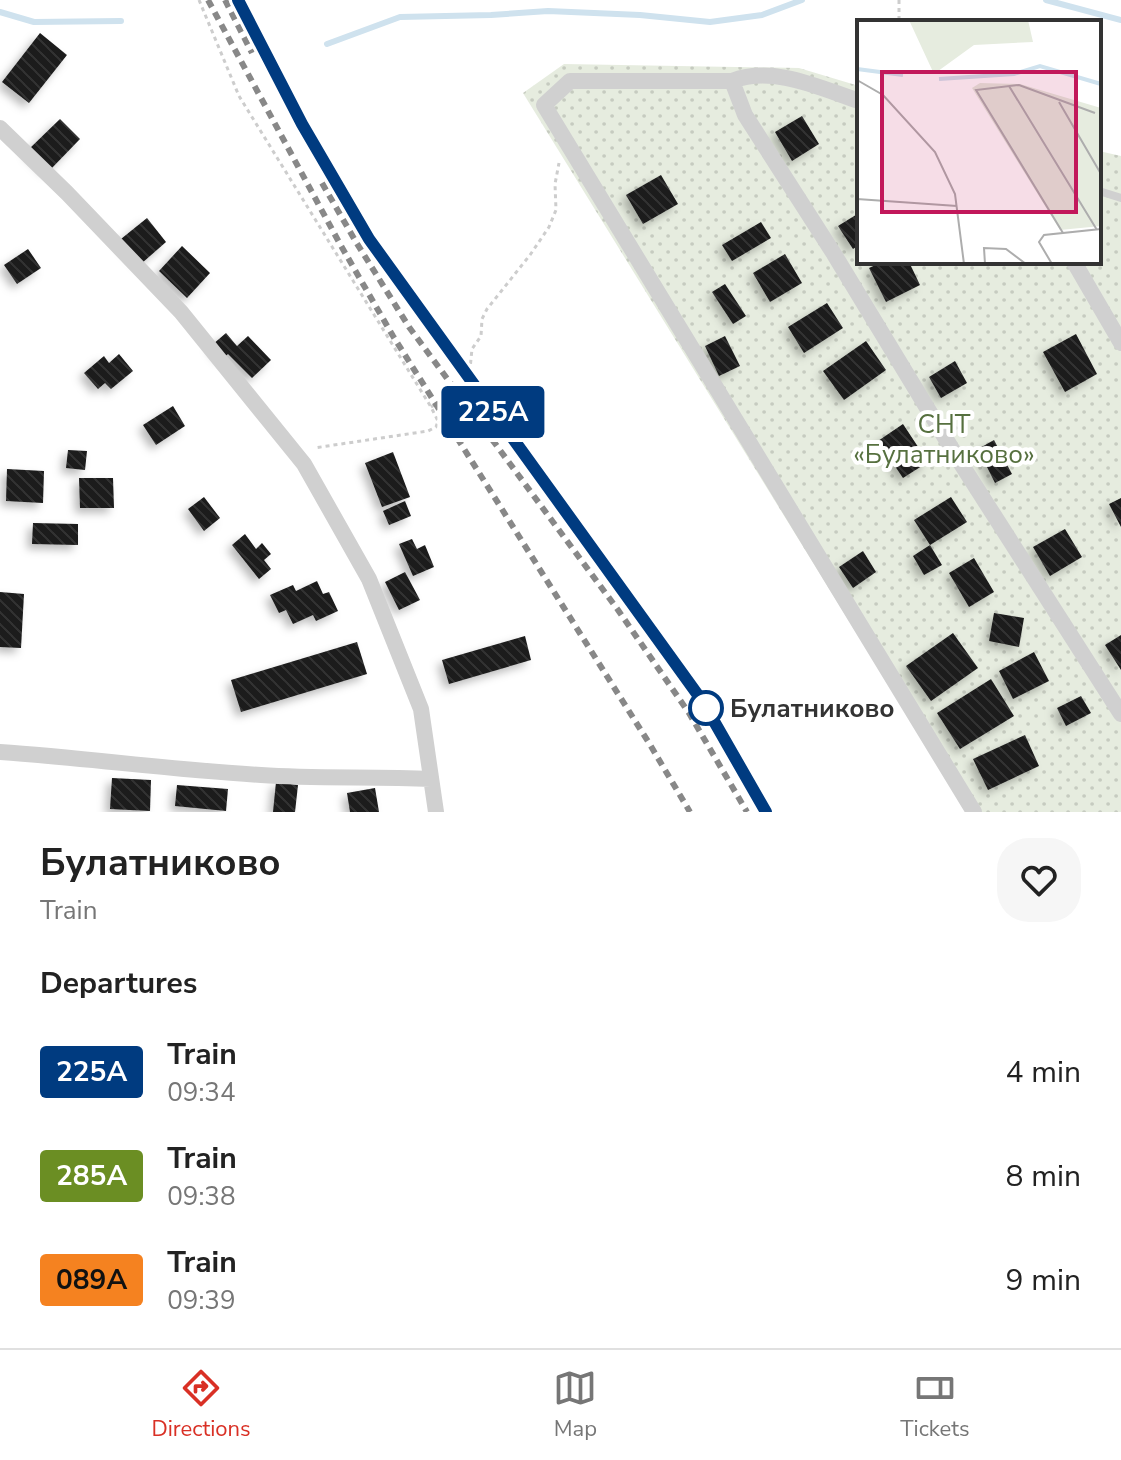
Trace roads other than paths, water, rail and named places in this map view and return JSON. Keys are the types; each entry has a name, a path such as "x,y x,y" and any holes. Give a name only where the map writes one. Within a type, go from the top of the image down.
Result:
{"street":[{"path":"857,100 790,78 744,76 732,81 570,81 544,105 974,812"},
{"path":"732,81 745,115 834,254 958,459 1121,714"},
{"path":"0,128 181,312 304,464 369,579 421,709 436,812"},
{"path":"1075,264 1121,343"},
{"path":"0,752 260,775 431,779"}],"lane":[{"path":"1101,192 1121,198"}],"waterway":[{"path":"327,44 400,17 548,11 710,22 762,15 802,0"},
{"path":"1046,0 1121,20"},
{"path":"0,12 34,22 121,21"}],"railway":[{"path":"208,0 393,336 690,812"},
{"path":"225,0 252,53"},
{"path":"238,0 302,124 369,239 703,702 766,812"},
{"path":"322,183 409,327 618,610 689,713 747,812"}],"train":[{"name":"225А","path":"238,0 302,124 369,239 703,702 766,812"}],"place":[{"name":"Булатниково","path":"706,708"}],"park label":[{"name":"СНТ «Булатниково»","path":"944,439"}]}
